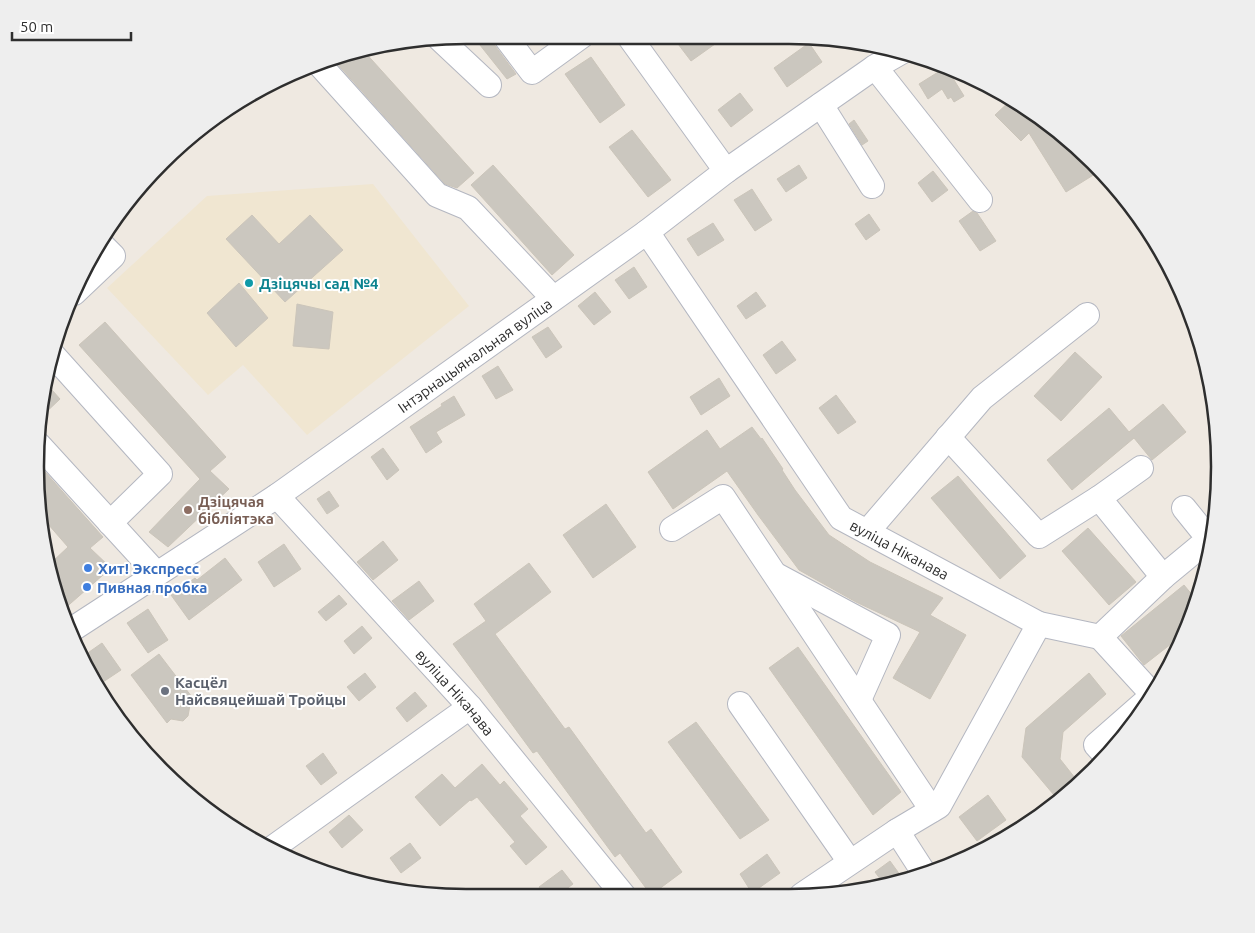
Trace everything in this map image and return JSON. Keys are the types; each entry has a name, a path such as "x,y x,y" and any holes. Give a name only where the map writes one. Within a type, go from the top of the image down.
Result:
{"street":[{"path":"511,44 532,72 571,44"},
{"path":"634,44 726,171"},
{"path":"447,45 489,85"},
{"name":"Інтэрнацыянальная вуліца","path":"76,627 277,496 647,232 726,171 892,57"},
{"path":"875,67 980,200"},
{"path":"323,69 437,196 468,208 553,298"},
{"path":"821,105 872,186"},
{"name":"вуліца Ніканава","path":"647,232 841,518 1039,624 1100,637"},
{"path":"86,281 113,256 105,248"},
{"path":"867,532 982,398 1087,315"},
{"path":"57,361 160,474 110,523"},
{"path":"948,437 1039,536 1099,498 1141,468"},
{"path":"45,451 156,574"},
{"name":"вуліца Ніканава","path":"277,496 470,707 618,889"},
{"path":"672,529 723,496 932,810"},
{"path":"1099,498 1163,577"},
{"path":"1184,508 1206,535"},
{"path":"1148,688 1100,637 1163,577 1204,543"},
{"path":"774,574 888,635 859,700"},
{"path":"811,888 896,831 939,806 1039,624"},
{"path":"740,704 850,862"},
{"path":"277,845 470,707"},
{"path":"1101,750 1096,745 1130,715"},
{"path":"896,831 921,868"}],"shaded area":[{"path":"373,184 469,306 307,435 243,365 208,395 107,288 207,196"}],"building":[{"path":"479,44 494,44 516,74 507,79"},
{"path":"678,44 715,44 691,61"},
{"path":"807,45 810,45 822,62 787,87 774,68"},
{"path":"368,56 474,173 457,188 445,184 337,64"},
{"path":"591,57 625,105 600,123 565,74"},
{"path":"939,72 952,77 964,96 954,102 951,97 948,99 942,89 928,99 919,84"},
{"path":"740,93 753,110 731,127 718,110"},
{"path":"1006,104 1046,131 1094,175 1066,192 1029,133 1021,141 995,115"},
{"path":"854,120 868,141 862,145 849,124"},
{"path":"632,130 671,180 648,197 609,147"},
{"path":"493,165 574,255 552,275 471,185"},
{"path":"799,165 807,178 786,192 777,179"},
{"path":"933,171 948,190 932,202 918,183"},
{"path":"752,189 772,220 755,231 734,200"},
{"path":"973,211 977,213 996,241 980,251 959,221"},
{"path":"869,214 880,230 866,240 855,224"},
{"path":"252,215 279,244 310,215 343,250 285,302 226,239"},
{"path":"713,223 724,240 698,256 687,239"},
{"path":"634,267 647,287 629,299 615,280"},
{"path":"239,283 268,318 236,347 207,313"},
{"path":"595,292 611,312 594,325 578,306"},
{"path":"756,292 766,306 746,319 737,306"},
{"path":"297,304 333,312 329,349 293,346"},
{"path":"105,322 226,457 210,471 229,489 168,547 149,532 200,479 79,345"},
{"path":"548,327 562,347 546,358 532,337"},
{"path":"782,341 796,360 776,374 763,355"},
{"path":"1075,352 1102,377 1061,421 1034,396"},
{"path":"498,366 513,390 496,399 482,376"},
{"path":"719,378 730,396 701,415 690,397"},
{"path":"51,389 60,399 47,411"},
{"path":"836,395 856,422 838,434 819,408"},
{"path":"454,396 465,415 436,432 442,442 426,453 410,427"},
{"path":"1163,404 1186,432 1152,460 1134,438 1072,490 1047,460 1109,408 1129,432"},
{"path":"752,427 762,438 795,490 829,535 870,562 943,598 930,615 966,635 930,699 893,678 920,632 856,602 799,570 727,471 673,509 648,472 707,430 720,449"},
{"path":"383,448 399,470 387,480 371,457"},
{"path":"44,471 103,537 90,548 111,568 68,606 54,560 68,547 47,523"},
{"path":"958,476 1026,556 1000,579 931,498"},
{"path":"329,491 339,506 327,514 317,499"},
{"path":"606,504 636,547 593,578 563,535"},
{"path":"1088,528 1136,582 1109,605 1062,551"},
{"path":"383,541 398,560 373,580 357,562"},
{"path":"284,544 301,569 274,587 258,562"},
{"path":"225,558 242,580 189,620 171,595 195,578 197,580"},
{"path":"529,563 551,592 495,634 565,729 569,727 646,833 651,829 682,872 659,889 647,889 620,853 615,857 537,751 533,753 453,644 486,621 474,604"},
{"path":"419,581 434,601 409,620 392,601"},
{"path":"1184,585 1191,594 1173,643 1144,665 1121,636"},
{"path":"339,595 347,604 326,621 318,612"},
{"path":"148,609 168,640 148,653 127,623"},
{"path":"362,626 372,638 354,654 344,641"},
{"path":"102,643 121,670 103,682 87,653"},
{"path":"798,647 901,792 873,815 769,668"},
{"name":"Касцёл Найсвяцейшай Тройцы","path":"159,654 195,701 190,705 188,716 183,721 171,719 167,723 131,675"},
{"path":"365,673 376,687 359,701 347,687"},
{"path":"1089,673 1106,694 1063,732 1060,759 1074,777 1054,795 1022,757 1026,728"},
{"path":"415,692 427,706 407,722 396,708"},
{"path":"696,722 769,820 740,839 668,742"},
{"path":"323,753 337,773 321,785 306,766"},
{"path":"482,764 500,785 504,781 528,809 520,816 547,847 526,865 510,846 515,842 477,797 470,800 440,826 415,797 442,774 455,788"},
{"path":"988,795 1006,820 977,841 959,817"},
{"path":"349,815 363,830 342,848 329,832"},
{"path":"410,843 421,858 401,873 390,858"},
{"path":"767,854 780,873 758,889 749,889 740,874"},
{"path":"890,861 900,874 880,879 875,872"},
{"path":"562,870 573,884 566,889 540,889 539,887"}],"place":[{"name":"Дзіцячы сад №4","path":"249,283"},
{"name":"Дзіцячая бібліятэка","path":"188,510"},
{"name":"Хит! Экспресс","path":"88,568"},
{"name":"Пивная пробка","path":"87,587"},
{"name":"Касцёл Найсвяцейшай Тройцы","path":"165,691"}]}
